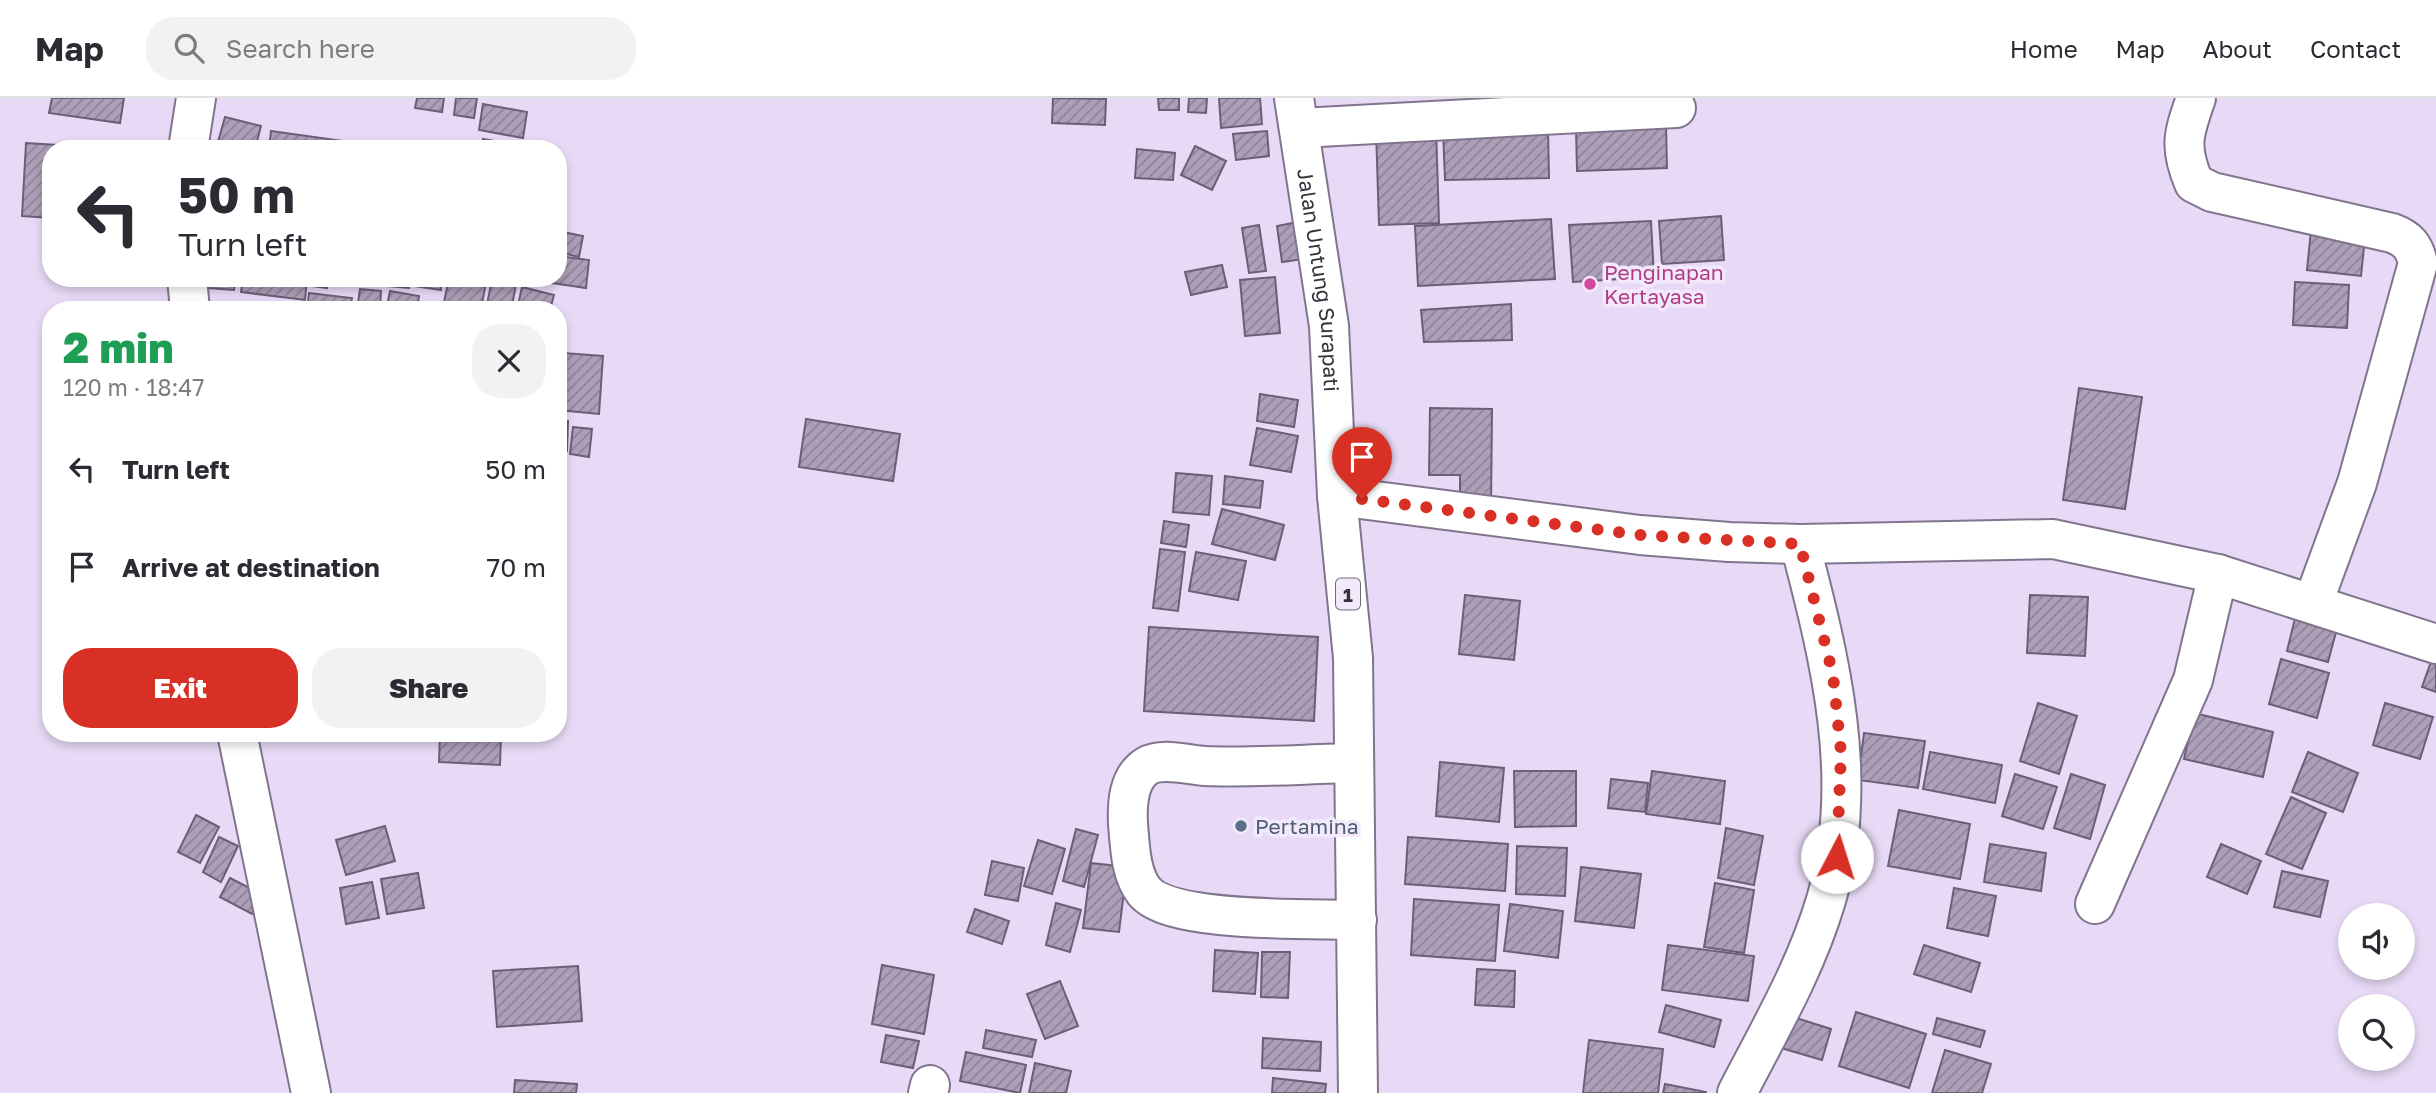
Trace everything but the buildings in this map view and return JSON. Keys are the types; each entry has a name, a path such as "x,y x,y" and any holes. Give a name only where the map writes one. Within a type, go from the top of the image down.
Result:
{"main road":[{"path":"189,140 196,98"},
{"path":"2196,98 2186,127 2183,157 2194,183 2225,195 2392,233 2405,238 2414,250 2417,263 2357,483 2313,603"},
{"path":"1297,113 1676,108"},
{"name":"Jalan Untung Surapati","path":"1297,113 1315,247 1329,326 1337,496 1353,658 1358,1093"},
{"path":"1337,496 1640,535 1800,544 2053,539 2218,574 2436,644"},
{"path":"1737,1093 1811,945 1837,857 1841,752 1833,675 1800,544"},
{"path":"2095,904 2193,680 2218,574"},
{"path":"239,742 311,1093"},
{"path":"1354,763 1204,766 1175,762 1148,765 1133,780 1128,815 1130,857 1144,891 1166,906 1201,913 1357,920"}],"place":[{"name":"Penginapan Kertayasa","path":"1590,284"},
{"name":"Pertamina","path":"1241,826"}],"route":[{"path":"1362,499 1640,535 1800,544 1833,675 1841,752 1837,857"}]}
